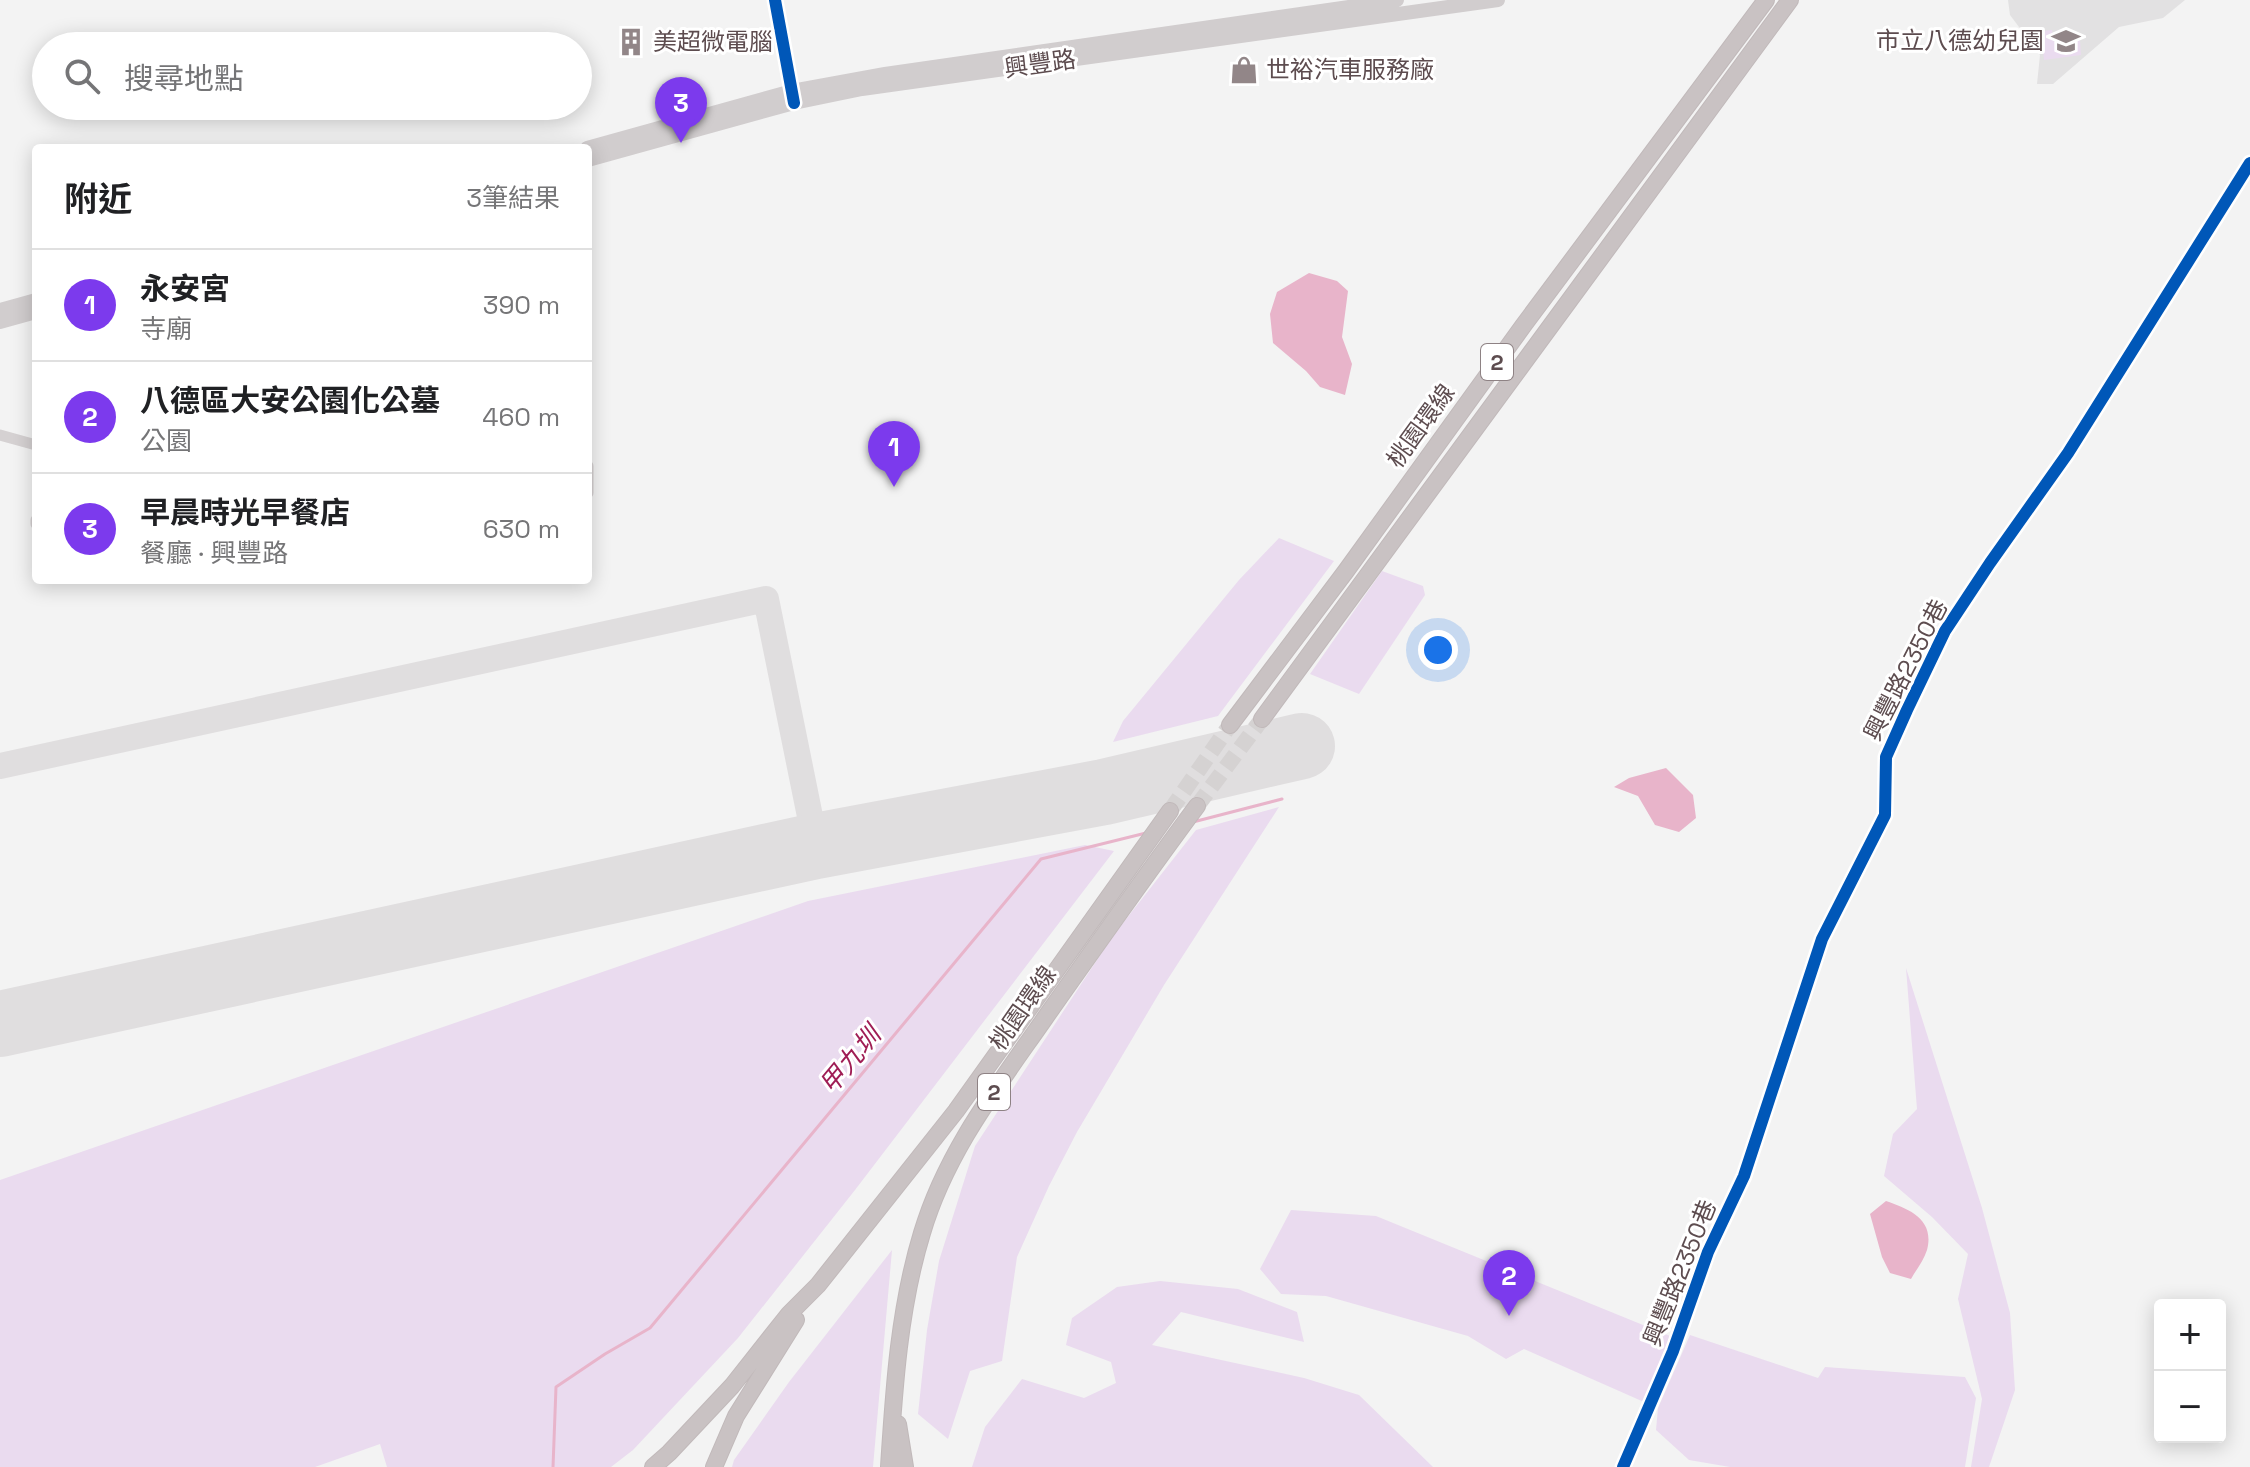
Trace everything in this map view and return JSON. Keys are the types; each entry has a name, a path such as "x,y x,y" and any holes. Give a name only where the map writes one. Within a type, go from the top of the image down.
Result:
{"highway":[{"name":"桃園環線","path":"1230,725 1766,0"},
{"name":"桃園環線","path":"1262,719 1790,0"},
{"name":"桃園環線","path":"893,1395 907,1295 922,1232 954,1153 1044,1019 1197,806"},
{"name":"桃園環線","path":"818,1285 956,1111 1170,811"},
{"path":"653,1467 732,1386 789,1314 818,1285"},
{"path":"714,1467 736,1416 818,1285"},
{"path":"889,1467 893,1395"},
{"path":"893,1395 905,1467"}],"main road":[{"name":"興豐路","path":"592,147 885,74 1397,0"},
{"name":"興豐路","path":"592,159 793,97 1498,0"},
{"path":"0,310 32,301"},
{"path":"0,322 32,313"}],"street":[{"path":"775,0 793,97"},
{"name":"興豐路2350巷","path":"1623,1467 1673,1351 1708,1252 1744,1176 1822,939 1885,815 1886,757 1907,710 1945,631 2068,453 2250,163"},
{"path":"0,435 32,444"}],"shaded area":[{"name":"市立八德幼兒園","path":"2008,0 2185,0 2163,18 2119,27 2053,84 2037,84 2040,55 2010,15"},
{"path":"2052,30 2054,42 2080,40 2081,55 2044,60 2041,31"},
{"path":"1309,273 1337,281 1348,291 1342,337 1352,364 1345,395 1320,387 1273,343 1270,314 1277,292"},
{"path":"1279,538 1334,561 1218,716 1113,742 1123,721 1239,580"},
{"path":"1382,571 1423,586 1425,595 1359,694 1310,674"},
{"path":"1666,768 1693,795 1696,818 1679,832 1655,825 1638,796 1614,787 1629,778"},
{"path":"1279,807 1164,985 1077,1132 1017,1257 1002,1361 970,1371 948,1439 918,1414 927,1330 939,1261 975,1146 1112,937 1196,830"},
{"path":"1085,845 1114,851 738,1338 633,1450 611,1467 387,1467 380,1444 315,1467 0,1467 0,1180 808,901"},
{"path":"1906,968 1982,1208 2010,1313 2015,1390 1989,1467 1971,1467 1982,1399 1958,1299 1968,1254 1932,1217 1884,1176 1893,1134 1917,1109"},
{"path":"1886,1201 1911,1212 1924,1223 1927,1230 1927,1250 1911,1279 1890,1273 1882,1257 1870,1214"},
{"path":"1291,1210 1376,1216 1670,1336 1644,1402 1524,1349 1506,1359 1468,1336 1326,1296 1281,1294 1260,1269"},
{"path":"892,1250 873,1467 732,1467 789,1382"},
{"path":"1160,1281 1238,1289 1297,1312 1304,1342 1181,1312 1152,1345 1304,1378 1359,1395 1433,1467 972,1467 985,1427 1022,1379 1084,1398 1116,1383 1111,1362 1066,1345 1072,1318 1117,1287"},
{"path":"1690,1335 1818,1378 1825,1367 1965,1377 1976,1398 1965,1467 1730,1467 1689,1460 1656,1430 1658,1408"}],"waterway":[{"name":"甲九圳","path":"1193,822 1282,799"},
{"name":"甲九圳","path":"553,1467 556,1387 650,1328 1041,859 1146,833"}],"taxiway":[{"path":"0,766 766,599 816,846"}],"runway":[{"path":"0,1024 816,846 1104,792 1302,746"}],"tunnel":[{"path":"1197,806 1262,719"},
{"path":"1170,811 1230,725"}],"cycle path":[{"path":"775,0 794,103"},
{"path":"1623,1467 1673,1351 1708,1252 1744,1176 1822,939 1885,815 1886,757 1907,710 1945,631 2068,453 2250,163"}],"place":[{"name":"市立八德幼兒園","path":"2066,41"},
{"name":"美超微電腦","path":"631,42"},
{"name":"世裕汽車服務廠","path":"1244,70"},
{"name":"早晨時光早餐店","path":"681,143"},
{"name":"永安宮","path":"894,487"},
{"name":"八德區大安公園化公墓","path":"1509,1316"}]}
